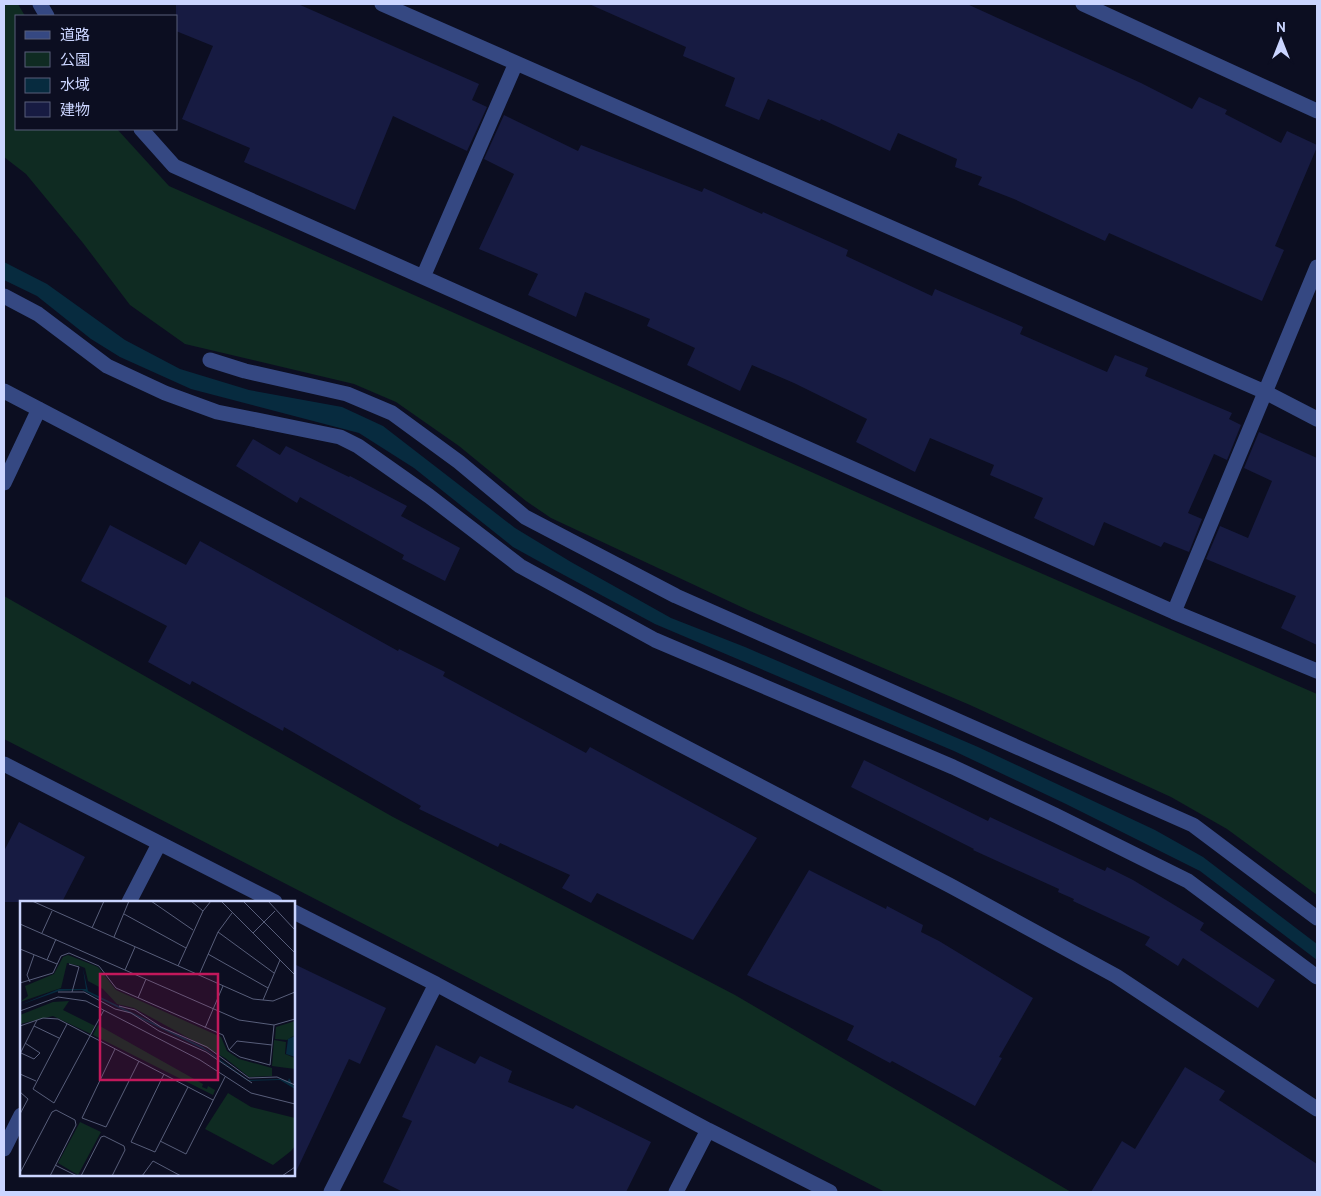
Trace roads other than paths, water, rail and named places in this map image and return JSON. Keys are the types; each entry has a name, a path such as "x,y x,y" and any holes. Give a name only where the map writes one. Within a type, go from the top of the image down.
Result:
{"street":[{"path":"40,4 47,15"},
{"path":"382,4 1265,392 1317,419"},
{"path":"1083,4 1107,8 1317,111"},
{"path":"423,277 516,62"},
{"path":"142,130 174,166 1174,612 1317,671"},
{"path":"1174,612 1317,267"},
{"path":"4,296 38,314 106,366 165,393 217,412 340,438 358,446 429,496 520,566 655,640 952,767 1055,815 1188,881 1317,977"},
{"path":"210,360 245,371 347,394 392,414 459,462 525,517 676,596 1193,825 1317,918"},
{"path":"4,391 969,895 1116,976 1317,1109"},
{"path":"4,483 38,409"},
{"path":"4,764 273,901"},
{"path":"130,901 159,844"},
{"path":"295,913 436,984 708,1130 830,1192"},
{"path":"331,1192 436,984"},
{"path":"4,1150 20,1117"},
{"path":"676,1192 708,1130"}],"water":[{"path":"4,262 47,284 125,340 180,369 249,390 342,407 383,426 515,528 671,618 745,647 978,747 1155,830 1203,857 1317,944 1317,960 1200,871 954,751 655,624 551,568 513,547 414,468 359,433 191,389 120,357 91,339 37,296 4,280"}]}
